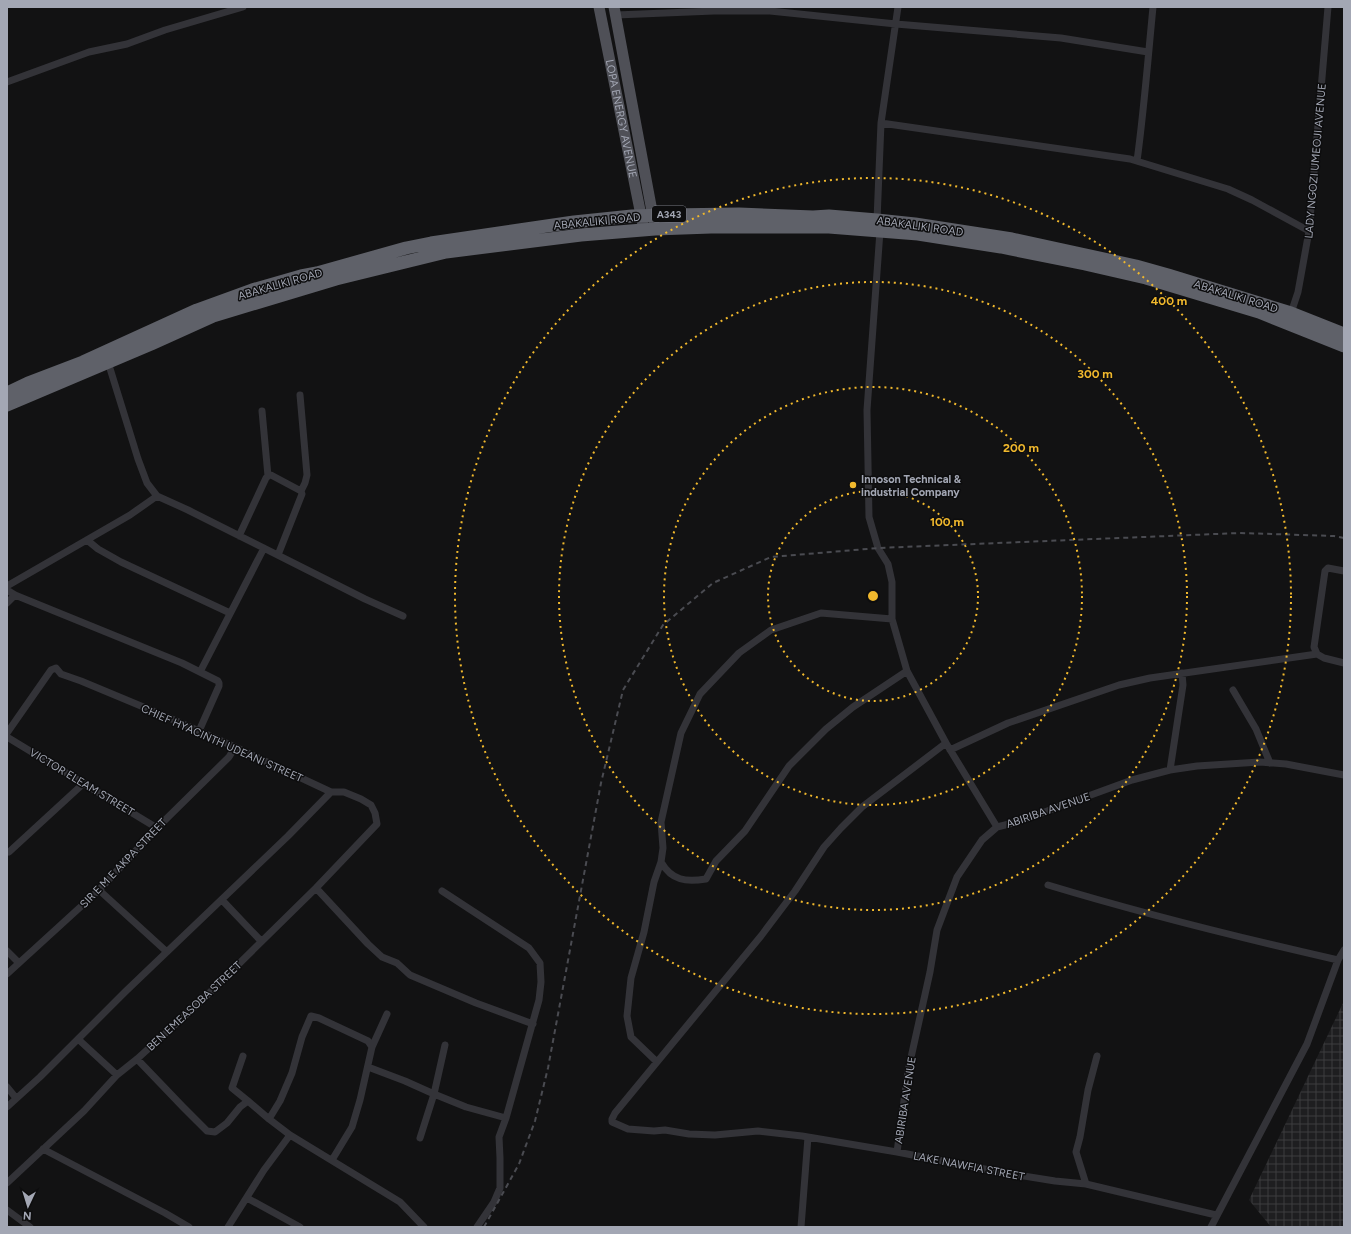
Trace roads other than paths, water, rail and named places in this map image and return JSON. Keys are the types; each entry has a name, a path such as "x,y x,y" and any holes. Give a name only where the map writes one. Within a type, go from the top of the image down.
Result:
{"highway":[{"name":"ABAKALIKI ROAD","path":"7,393 28,383 83,362 198,310 247,292 296,278 317,274 406,248 432,243 574,222 647,216 740,214 813,217 829,216 879,225 918,234 1001,248 1146,278 1259,312 1344,346"},
{"name":"ABAKALIKI ROAD","path":"7,405 213,316 336,279 453,252 581,235 650,229 921,225 1012,239 1136,266 1291,313 1344,334"}],"main road":[{"name":"LOPA ENERGY AVENUE","path":"599,7 628,157 647,216"},
{"name":"LOPA ENERGY AVENUE","path":"615,11 650,229"}],"street":[{"path":"7,82 89,52 126,44 165,30 243,7"},
{"path":"898,7 881,123 879,225 867,410 869,517 878,548 888,564 892,582 892,619 907,671 950,750 998,827"},
{"path":"1138,161 1147,81 1148,52 1153,7"},
{"name":"LADY NGOZI UMEOJI AVENUE","path":"1291,313 1298,292 1309,231 1328,7"},
{"path":"615,11 770,11 896,24 1062,38 1148,52"},
{"path":"881,123 1138,161 1228,189 1252,200 1309,231"},
{"path":"108,362 138,459 147,482 158,496 358,596 403,616"},
{"path":"278,555 302,498 302,491 308,475 300,395"},
{"path":"239,536 268,476 262,410"},
{"path":"268,476 271,476 302,491"},
{"path":"7,586 130,515 158,496"},
{"path":"87,540 98,549 121,562 230,613"},
{"path":"200,672 264,548"},
{"path":"1344,571 1328,568 1325,571 1314,648 1317,654 1324,658 1344,663"},
{"path":"7,590 15,595 200,672 218,681 219,683 200,731"},
{"path":"7,603 15,595"},
{"path":"892,619 821,613 771,630 730,660 700,694 681,733 661,822 663,848 662,862 654,882 644,932 631,978 627,1016 631,1037 657,1062 761,936 795,891 824,848 841,828 862,807 946,743"},
{"path":"950,750 1008,723 1074,702 1119,685 1150,678 1317,654"},
{"name":"CHIEF HYACINTH UDEANI STREET","path":"7,733 51,670 56,668 60,674 81,681 235,746 331,792 344,792 361,799 371,805 375,813 377,824"},
{"path":"662,862 666,870 674,877 694,881 706,879 716,861 745,831 789,766 826,729 853,707 907,671"},
{"path":"1170,770 1183,685 1182,673"},
{"path":"1233,690 1256,729 1270,763"},
{"name":"VICTOR ELEAM STREET","path":"7,737 157,828"},
{"name":"SIR E M E AKPA STREET","path":"7,974 99,890 157,828 229,757 235,746"},
{"name":"ABIRIBA AVENUE","path":"897,1152 908,1071 930,972 937,930 957,877 982,840 998,827 1017,822 1132,780 1170,770 1197,766 1260,762 1286,764 1344,775"},
{"path":"9,852 84,783"},
{"path":"7,1107 40,1077 126,991 288,836 331,792"},
{"name":"BEN EMEASOBA STREET","path":"7,1183 84,1111 117,1075 137,1059 198,1003 316,888 377,824"},
{"path":"1048,885 1113,905 1225,934 1338,960"},
{"path":"316,888 382,957 397,963 410,975 476,1003 533,1024"},
{"path":"99,890 167,952"},
{"path":"442,891 529,948 540,962 541,988 539,1000 506,1118 499,1137 500,1188 494,1202 477,1227"},
{"path":"222,900 261,941"},
{"path":"1210,1227 1307,1044 1338,960 1344,950"},
{"path":"7,951 19,963"},
{"path":"332,1160 352,1127 372,1047 387,1014"},
{"path":"270,1119 280,1101 292,1073 302,1037 311,1016 319,1018 368,1041 372,1047"},
{"path":"78,1039 117,1075"},
{"path":"420,1138 434,1094 446,1045"},
{"path":"243,1056 232,1088 290,1135 400,1202 424,1227"},
{"path":"1086,1184 1076,1152 1088,1090 1097,1056"},
{"path":"137,1059 207,1131 215,1132 227,1123 240,1107 248,1101"},
{"name":"LAKE NAWFIA STREET","path":"657,1062 615,1113 612,1122 634,1130 666,1130 689,1134 715,1135 758,1131 808,1137 897,1152 1005,1173 1086,1184 1216,1215"},
{"path":"368,1067 466,1107 506,1118"},
{"path":"7,1088 16,1098"},
{"path":"228,1227 264,1170 290,1135"},
{"path":"801,1227 808,1137"},
{"path":"43,1149 189,1227"},
{"path":"247,1198 300,1227"},
{"path":"7,1210 30,1227"}],"railway":[{"path":"484,1227 519,1164 535,1121 548,1068 601,783 623,690 663,625 713,583 771,557 878,548 1240,533 1334,536 1344,538"}],"place":[{"name":"Innoson Technical & industrial Company","path":"853,485"}]}
